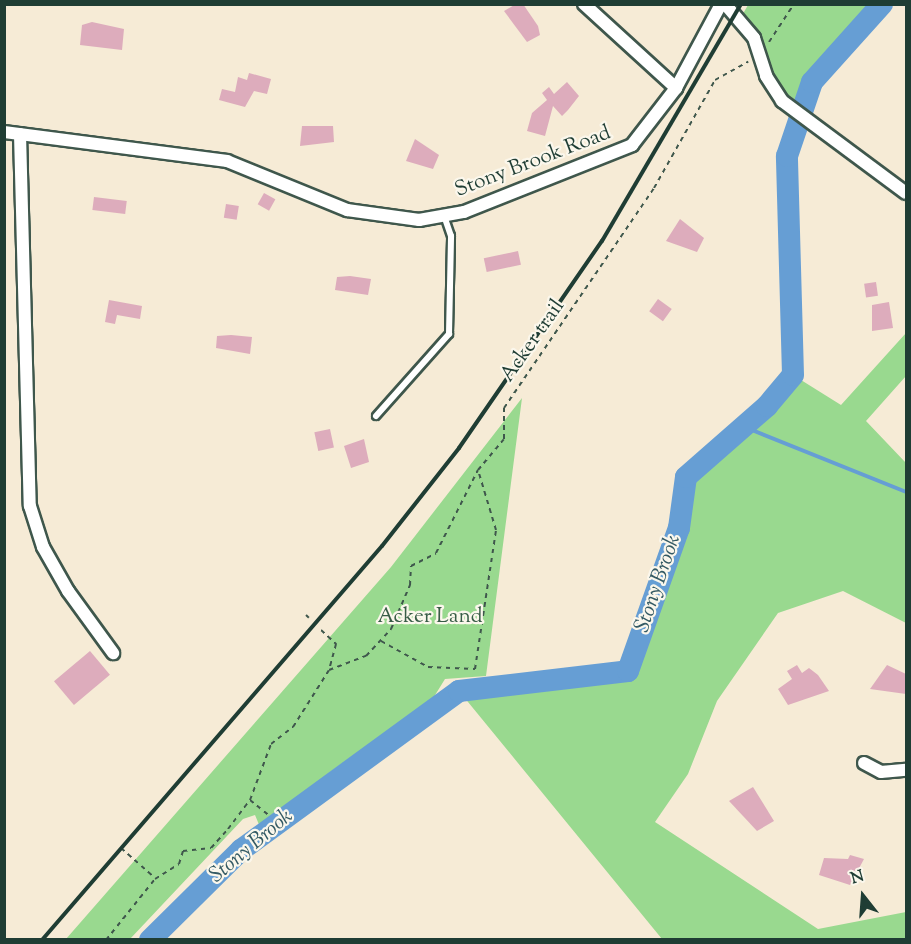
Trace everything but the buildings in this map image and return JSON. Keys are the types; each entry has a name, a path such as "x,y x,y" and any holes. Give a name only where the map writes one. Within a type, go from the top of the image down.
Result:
{"street":[{"path":"584,4 676,88"},
{"name":"Stony Brook Road","path":"4,132 227,160 347,210 419,220 491,203 632,145 676,88 723,4 754,38 758,56 789,107 906,193"},
{"path":"20,134 27,269 26,438 30,506 43,547 113,653"},
{"path":"864,764 881,772 906,770"}],"lane":[{"path":"376,416 449,334 451,236 444,215"}],"path":[{"path":"758,56 794,4"},
{"name":"Acker trail","path":"329,670 366,656 381,641 410,585 411,566 436,553 478,470 504,439 504,408 647,198 715,80 758,56"},
{"path":"381,641 428,667 475,669 496,530 478,470"},
{"path":"306,615 309,618"},
{"path":"106,939 155,879 179,864 183,851 211,848 242,812 250,800 271,744 293,727 329,670 336,644 321,630"},
{"path":"250,800 270,816"},
{"path":"121,848 155,879"}],"green space":[{"path":"748,5 882,5 789,107 740,19"},
{"path":"906,333 906,376 866,421 906,463 906,623 843,591 778,613 717,701 688,774 655,822 818,929 906,912 906,939 662,939 459,691 628,671 679,528 686,477 793,375 841,405"},
{"name":"Acker Land","path":"522,398 486,676 445,679 432,700 330,772 273,822 260,827 255,815 243,819 130,939 66,939 391,567"}],"waterway":[{"name":"Stony Brook","path":"150,940 241,850 459,691 628,671 679,528 686,477 767,406 793,375 787,156 812,82 882,4"},
{"path":"742,426 906,492"}],"railway":[{"path":"42,940 382,546 459,448 602,241 741,4"}]}
